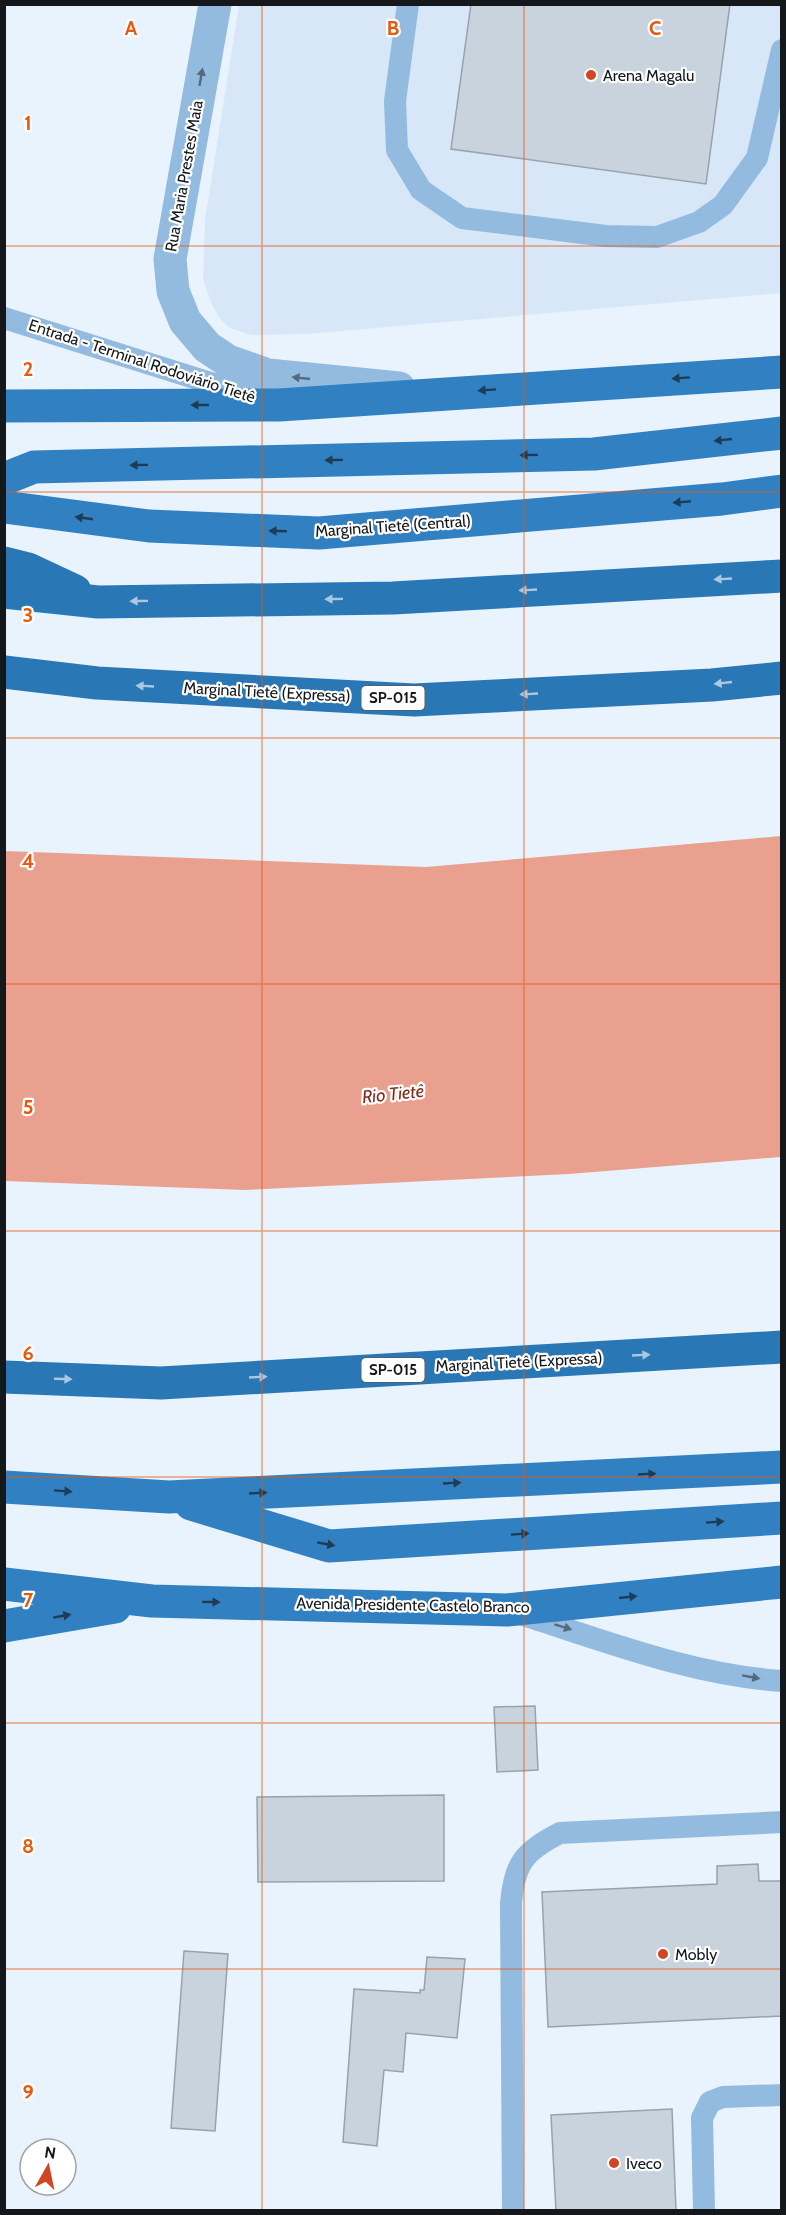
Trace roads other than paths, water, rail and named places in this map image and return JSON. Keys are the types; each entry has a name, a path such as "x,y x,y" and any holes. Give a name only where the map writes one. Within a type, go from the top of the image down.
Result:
{"highway":[{"path":"4,406 279,405 782,372"},
{"path":"4,479 34,467 594,454 782,433"},
{"name":"Marginal Tietê (Central)","path":"4,507 149,526 319,533 722,499 782,490"},
{"path":"4,563 28,569 98,602"},
{"path":"4,592 98,602 393,598 782,576"},
{"name":"Marginal Tietê (Expressa)","path":"4,672 97,683 414,700 712,685 782,678"},
{"name":"Marginal Tietê (Expressa)","path":"4,1377 161,1383 782,1347"},
{"path":"4,1487 169,1497 782,1467"},
{"path":"169,1497 329,1546 782,1518"},
{"name":"Avenida Presidente Castelo Branco","path":"152,1601 507,1610 782,1582"},
{"path":"4,1584 152,1601"},
{"path":"4,1626 152,1601"}],"street":[{"name":"Rua Maria Prestes Maia","path":"215,4 170,259 173,291 185,321 207,347 228,361 268,375 443,393"}],"lane":[{"path":"408,4 395,101 397,150 421,190 462,218 606,237 657,237 699,222 723,205 757,158 782,50"},
{"name":"Entrada - Terminal Rodoviário Tietê","path":"4,318 279,405"},
{"path":"507,1610 635,1651 702,1668 782,1681"},
{"path":"513,2211 511,1904 513,1881 523,1860 537,1845 560,1833 782,1822"},
{"path":"704,2211 702,2118 710,2102 723,2097 782,2094"}],"water":[{"name":"Rio Tietê","path":"781,836 781,1157 569,1174 245,1190 5,1181 5,851 426,867"}],"place":[{"name":"Arena Magalu","path":"591,75"},
{"name":"Mobly","path":"663,1954"},
{"name":"Iveco","path":"614,2163"}]}
